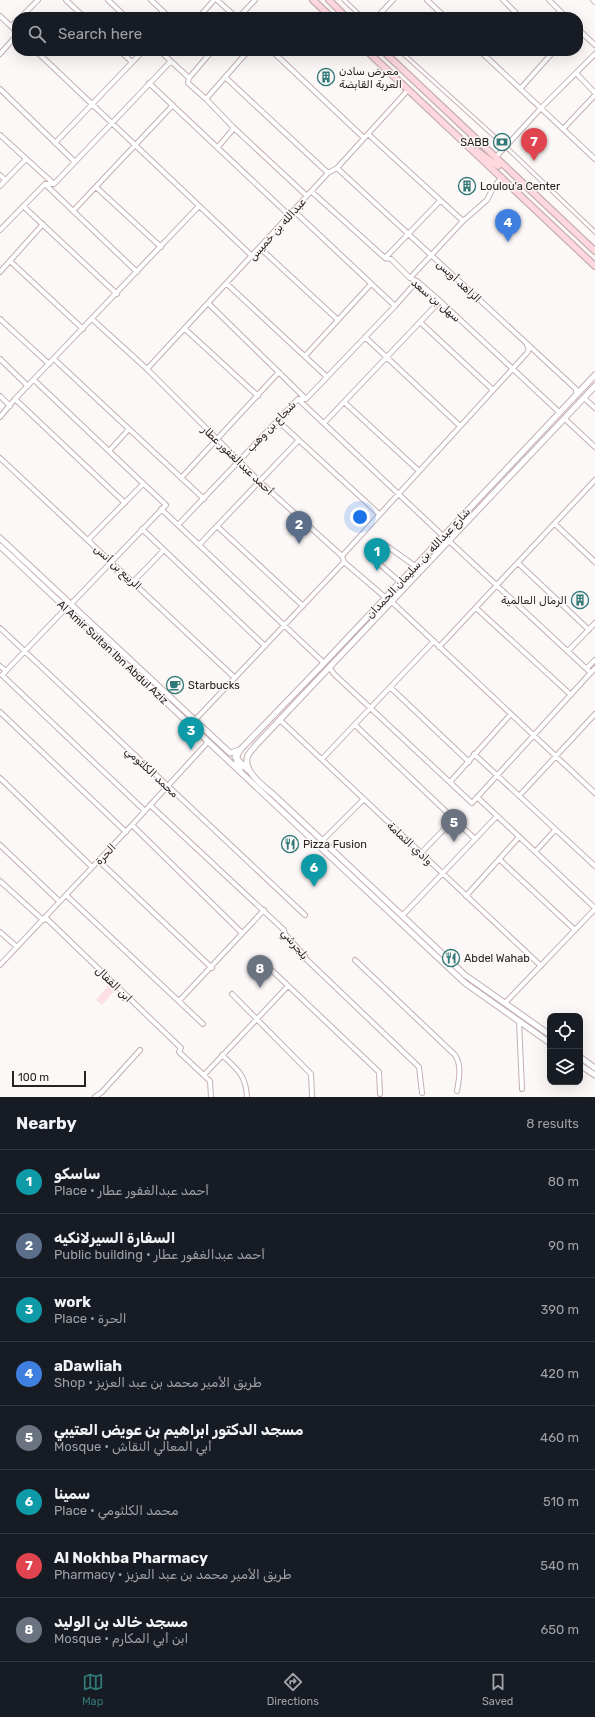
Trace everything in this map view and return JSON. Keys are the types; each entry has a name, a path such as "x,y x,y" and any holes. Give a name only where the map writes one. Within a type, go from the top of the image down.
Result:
{"main road":[{"path":"313,0 326,12"},
{"path":"324,0 334,5"},
{"path":"329,0 341,12"},
{"path":"372,56 595,266"},
{"path":"388,56 595,251"},
{"path":"471,148 481,153 498,166 500,164 496,157"}],"street":[{"path":"25,12 38,0"},
{"path":"66,0 79,12"},
{"path":"108,0 121,12"},
{"path":"151,0 164,12"},
{"path":"204,12 216,0 230,12"},
{"path":"244,12 255,0"},
{"path":"344,0 357,12"},
{"path":"382,12 393,0"},
{"path":"427,0 440,12"},
{"path":"502,0 515,12"},
{"path":"549,0 561,12"},
{"path":"0,16 11,26"},
{"path":"583,34 595,45"},
{"path":"0,54 12,40"},
{"path":"496,157 595,54"},
{"path":"41,56 92,105 136,144 252,256"},
{"path":"125,56 132,62"},
{"path":"55,143 138,56"},
{"path":"166,56 189,78"},
{"path":"208,56 189,78 188,84 206,99 234,128 307,196"},
{"path":"206,99 244,56"},
{"path":"277,56 364,138"},
{"path":"406,56 505,146 595,232"},
{"path":"485,56 595,159"},
{"path":"520,89 550,56"},
{"path":"0,230 45,184 54,184 171,61"},
{"path":"563,129 595,94 576,74"},
{"path":"225,77 328,173"},
{"path":"149,83 290,216"},
{"path":"0,89 76,162"},
{"name":"عبدالله بن خميس","path":"147,369 209,304 328,173 337,168 408,90"},
{"path":"73,211 173,105"},
{"path":"218,147 234,128"},
{"path":"0,134 54,184"},
{"path":"368,134 463,221"},
{"path":"0,186 26,159"},
{"name":"الزاهد أويس","path":"337,168 576,389 576,395"},
{"path":"0,175 5,180"},
{"path":"410,278 463,221 487,200 493,188 502,177"},
{"path":"45,184 137,272"},
{"path":"96,187 161,248"},
{"name":"سهل بن سعد","path":"312,192 386,258 390,259 410,278 417,281 440,301 560,412"},
{"path":"386,258 440,200"},
{"path":"23,206 117,294"},
{"path":"0,417 15,399 161,248 199,206"},
{"path":"294,211 395,306"},
{"path":"0,272 43,224"},
{"path":"260,248 338,320"},
{"path":"10,261 83,329"},
{"name":"شجاع بن وهب","path":"178,526 298,399 306,399 327,378 417,281"},
{"path":"227,284 327,378"},
{"path":"305,356 370,284"},
{"path":"324,423 440,301"},
{"path":"209,304 306,399"},
{"path":"0,319 49,364"},
{"name":"أحمد عبدالغفور عطار","path":"92,319 147,369 259,481 342,556 344,562"},
{"path":"420,322 493,390"},
{"path":"185,329 258,396"},
{"path":"365,337 460,426"},
{"path":"342,556 527,353 528,349 526,343"},
{"path":"54,359 204,499"},
{"path":"0,360 28,386"},
{"path":"181,478 279,372"},
{"name":"شارع عبدالله بن سليمان الحمدان","path":"240,750 324,664 595,375"},
{"path":"34,380 166,505 111,560 71,604"},
{"name":"شارع عبدالله بن سليمان الحمدان","path":"237,760 244,759 595,386"},
{"path":"0,396 10,406"},
{"path":"584,398 595,408"},
{"path":"15,399 125,503"},
{"path":"298,399 443,536"},
{"path":"344,402 419,471"},
{"path":"565,419 595,447"},
{"path":"277,420 298,441 379,514"},
{"path":"109,451 129,429"},
{"path":"199,545 218,527 259,481 298,441"},
{"name":"الربيع بن أنس","path":"0,458 111,560 235,678"},
{"path":"439,647 594,483"},
{"path":"88,540 143,484"},
{"path":"161,509 324,664"},
{"path":"555,524 595,562"},
{"path":"218,527 303,606"},
{"path":"142,529 265,646"},
{"name":"Al Amir Sultan Ibn Abdul Aziz","path":"0,538 249,770 322,841 465,975 547,1033"},
{"path":"449,541 591,672"},
{"name":"Al Amir Sultan Ibn Abdul Aziz","path":"0,546 460,978 547,1041"},
{"path":"400,582 376,561 372,555 375,551 387,546 415,566"},
{"path":"133,582 164,550"},
{"path":"195,720 344,562 386,598"},
{"path":"518,563 589,630"},
{"path":"392,602 595,794"},
{"path":"66,608 2,675 145,811"},
{"path":"476,608 571,695"},
{"path":"568,652 595,623"},
{"name":"محمد الكلثومي","path":"0,628 305,915"},
{"path":"322,760 434,642"},
{"path":"587,668 595,660"},
{"path":"1,668 6,671"},
{"path":"330,668 334,674 472,802 595,668"},
{"path":"391,688 469,762"},
{"path":"0,712 126,832"},
{"path":"450,782 511,714"},
{"path":"519,796 595,714"},
{"name":"وادي الثمامة","path":"280,720 540,966"},
{"path":"355,725 475,839"},
{"name":"الحرة","path":"0,965 126,832 208,742"},
{"path":"230,753 240,750"},
{"path":"240,750 240,755 242,757 248,754"},
{"path":"240,750 237,760 239,768 248,780"},
{"path":"248,754 247,764 249,770"},
{"path":"474,754 595,866"},
{"path":"226,759 237,760"},
{"path":"0,778 92,867"},
{"path":"477,797 595,909 505,1003"},
{"path":"322,841 364,799"},
{"name":"بلجرشي","path":"150,805 264,910 284,930 285,934 305,956 305,958 419,1067 422,1093"},
{"path":"402,916 497,816"},
{"path":"421,853 454,819"},
{"path":"132,825 242,933"},
{"path":"535,852 555,830"},
{"path":"466,896 519,837"},
{"path":"0,845 59,901"},
{"path":"498,859 575,930"},
{"path":"98,860 212,968"},
{"name":"ابن القفال","path":"0,881 43,920 47,919 181,1048 179,1052 210,1081 211,1097"},
{"path":"66,895 203,1024"},
{"path":"179,1001 212,968 264,910"},
{"path":"0,932 17,948"},
{"path":"261,960 379,1072 380,1094"},
{"path":"355,960 455,1055 458,1060 459,1067 457,1091"},
{"path":"204,1074 288,986"},
{"path":"232,994 310,1074 312,1096"},
{"path":"519,1021 522,1089"},
{"path":"96,1097 140,1050"},
{"path":"222,1055 242,1074 246,1082 247,1097"},
{"path":"583,1059 595,1068"},
{"path":"583,1066 595,1075"}],"shaded area":[{"path":"110,983 116,989 102,1005 96,1000"}],"place":[{"name":"معرض سادن العربة القابضة","path":"326,77"},
{"name":"SABB","path":"502,142"},
{"name":"Al Nokhba Pharmacy","path":"534,161"},
{"name":"Loulou'a Center","path":"467,186"},
{"name":"aDawliah","path":"508,242"},
{"name":"السفارة السيرلانكيه","path":"299,544"},
{"name":"ساسكو","path":"377,571"},
{"name":"الرمال العالمية","path":"580,600"},
{"name":"Starbucks","path":"175,685"},
{"name":"work","path":"191,750"},
{"name":"مسجد الدكتور ابراهيم بن عويض العتيبي","path":"454,842"},
{"name":"Pizza Fusion","path":"290,844"},
{"name":"سمينا","path":"314,887"},
{"name":"Abdel Wahab","path":"451,958"},
{"name":"مسجد خالد بن الوليد","path":"260,988"}]}
